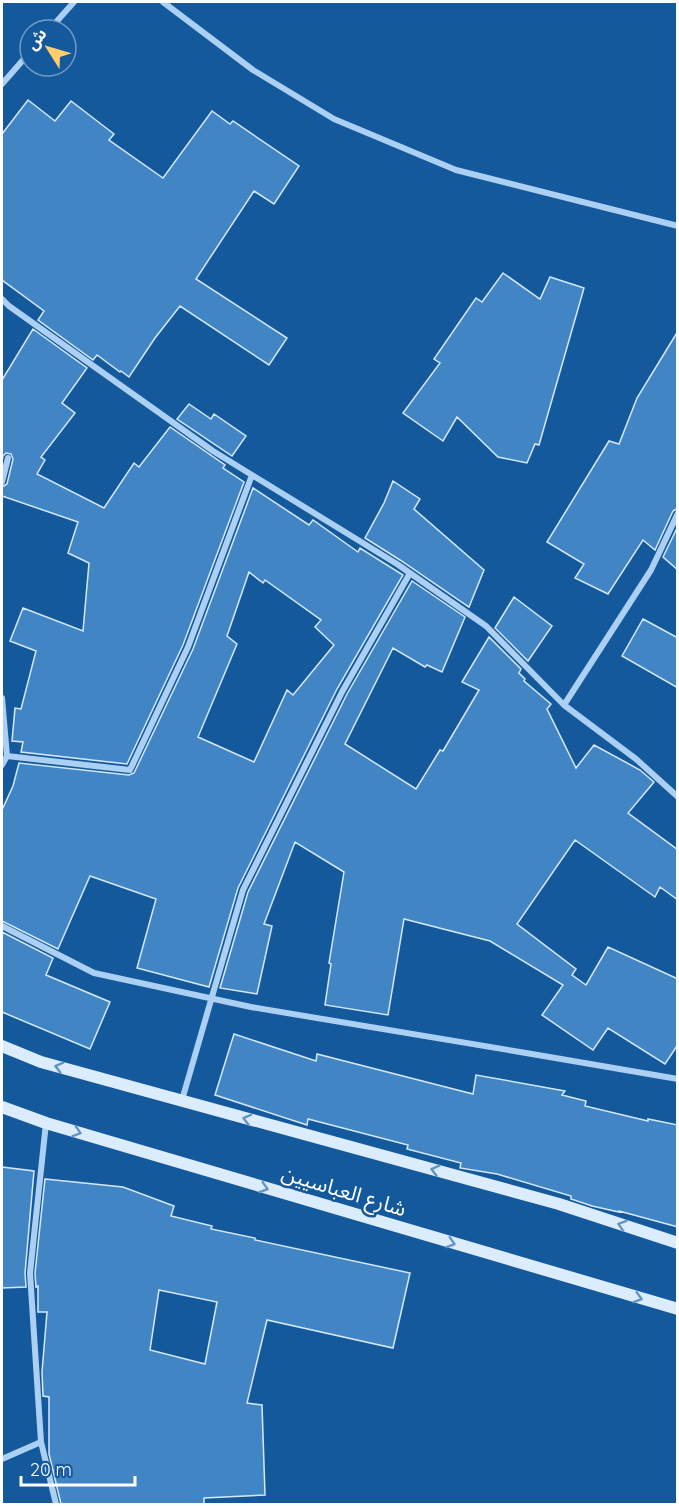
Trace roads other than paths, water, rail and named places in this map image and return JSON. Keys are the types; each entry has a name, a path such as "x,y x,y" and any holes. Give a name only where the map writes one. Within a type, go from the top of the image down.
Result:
{"main road":[{"name":"شارع العباسيين","path":"2,1046 41,1062 559,1204 678,1243"},
{"name":"شارع العباسيين","path":"2,1107 46,1123 678,1309"}],"street":[{"path":"60,18 74,2"},
{"path":"163,2 254,70 334,119 456,170 678,226"},
{"path":"2,84 18,66"},
{"path":"2,299 213,451 410,573 486,626 564,705 636,759 678,797"},
{"path":"2,483 8,458"},
{"path":"7,756 130,770 188,647 252,475"},
{"path":"564,705 651,570 678,513"},
{"path":"182,1101 243,890 342,692 410,573"},
{"path":"2,698 7,756 2,765"},
{"path":"2,926 94,974 212,999 678,1079"},
{"path":"46,1123 30,1273 41,1442 56,1504"},
{"path":"2,1459 41,1442"}]}
